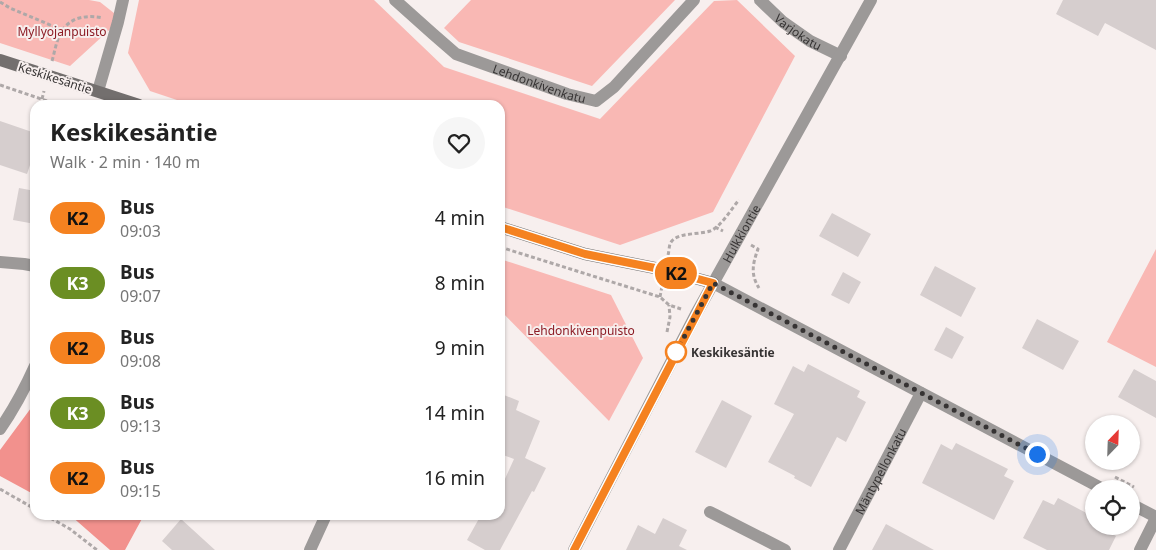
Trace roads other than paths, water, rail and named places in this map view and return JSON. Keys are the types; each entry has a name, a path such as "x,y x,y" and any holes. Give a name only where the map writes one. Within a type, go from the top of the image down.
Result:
{"street":[{"path":"98,91 123,0"},
{"name":"Lehdonkivenkatu","path":"395,0 456,54 567,94 596,101 614,87 694,0"},
{"name":"Varjokatu","path":"760,0 783,22 810,41 840,56"},
{"name":"Hulkkiontie","path":"574,550 696,314 871,0"},
{"name":"Keskikesäntie","path":"0,60 124,100"},
{"path":"505,229 585,254 665,270 713,283 1086,480"},
{"path":"0,262 30,265"},
{"path":"0,429 15,407 30,377"},
{"name":"Mäntypellonkatu","path":"839,550 921,393"},
{"path":"1140,509 1156,517 1140,550"},
{"path":"710,512 785,550"},
{"path":"310,550 324,520"}],"place":[{"name":"Keskikesäntie","path":"676,352"}],"park label":[{"name":"Myllyojanpuisto","path":"62,31"},
{"name":"Lehdonkivenpuisto","path":"581,330"}]}
